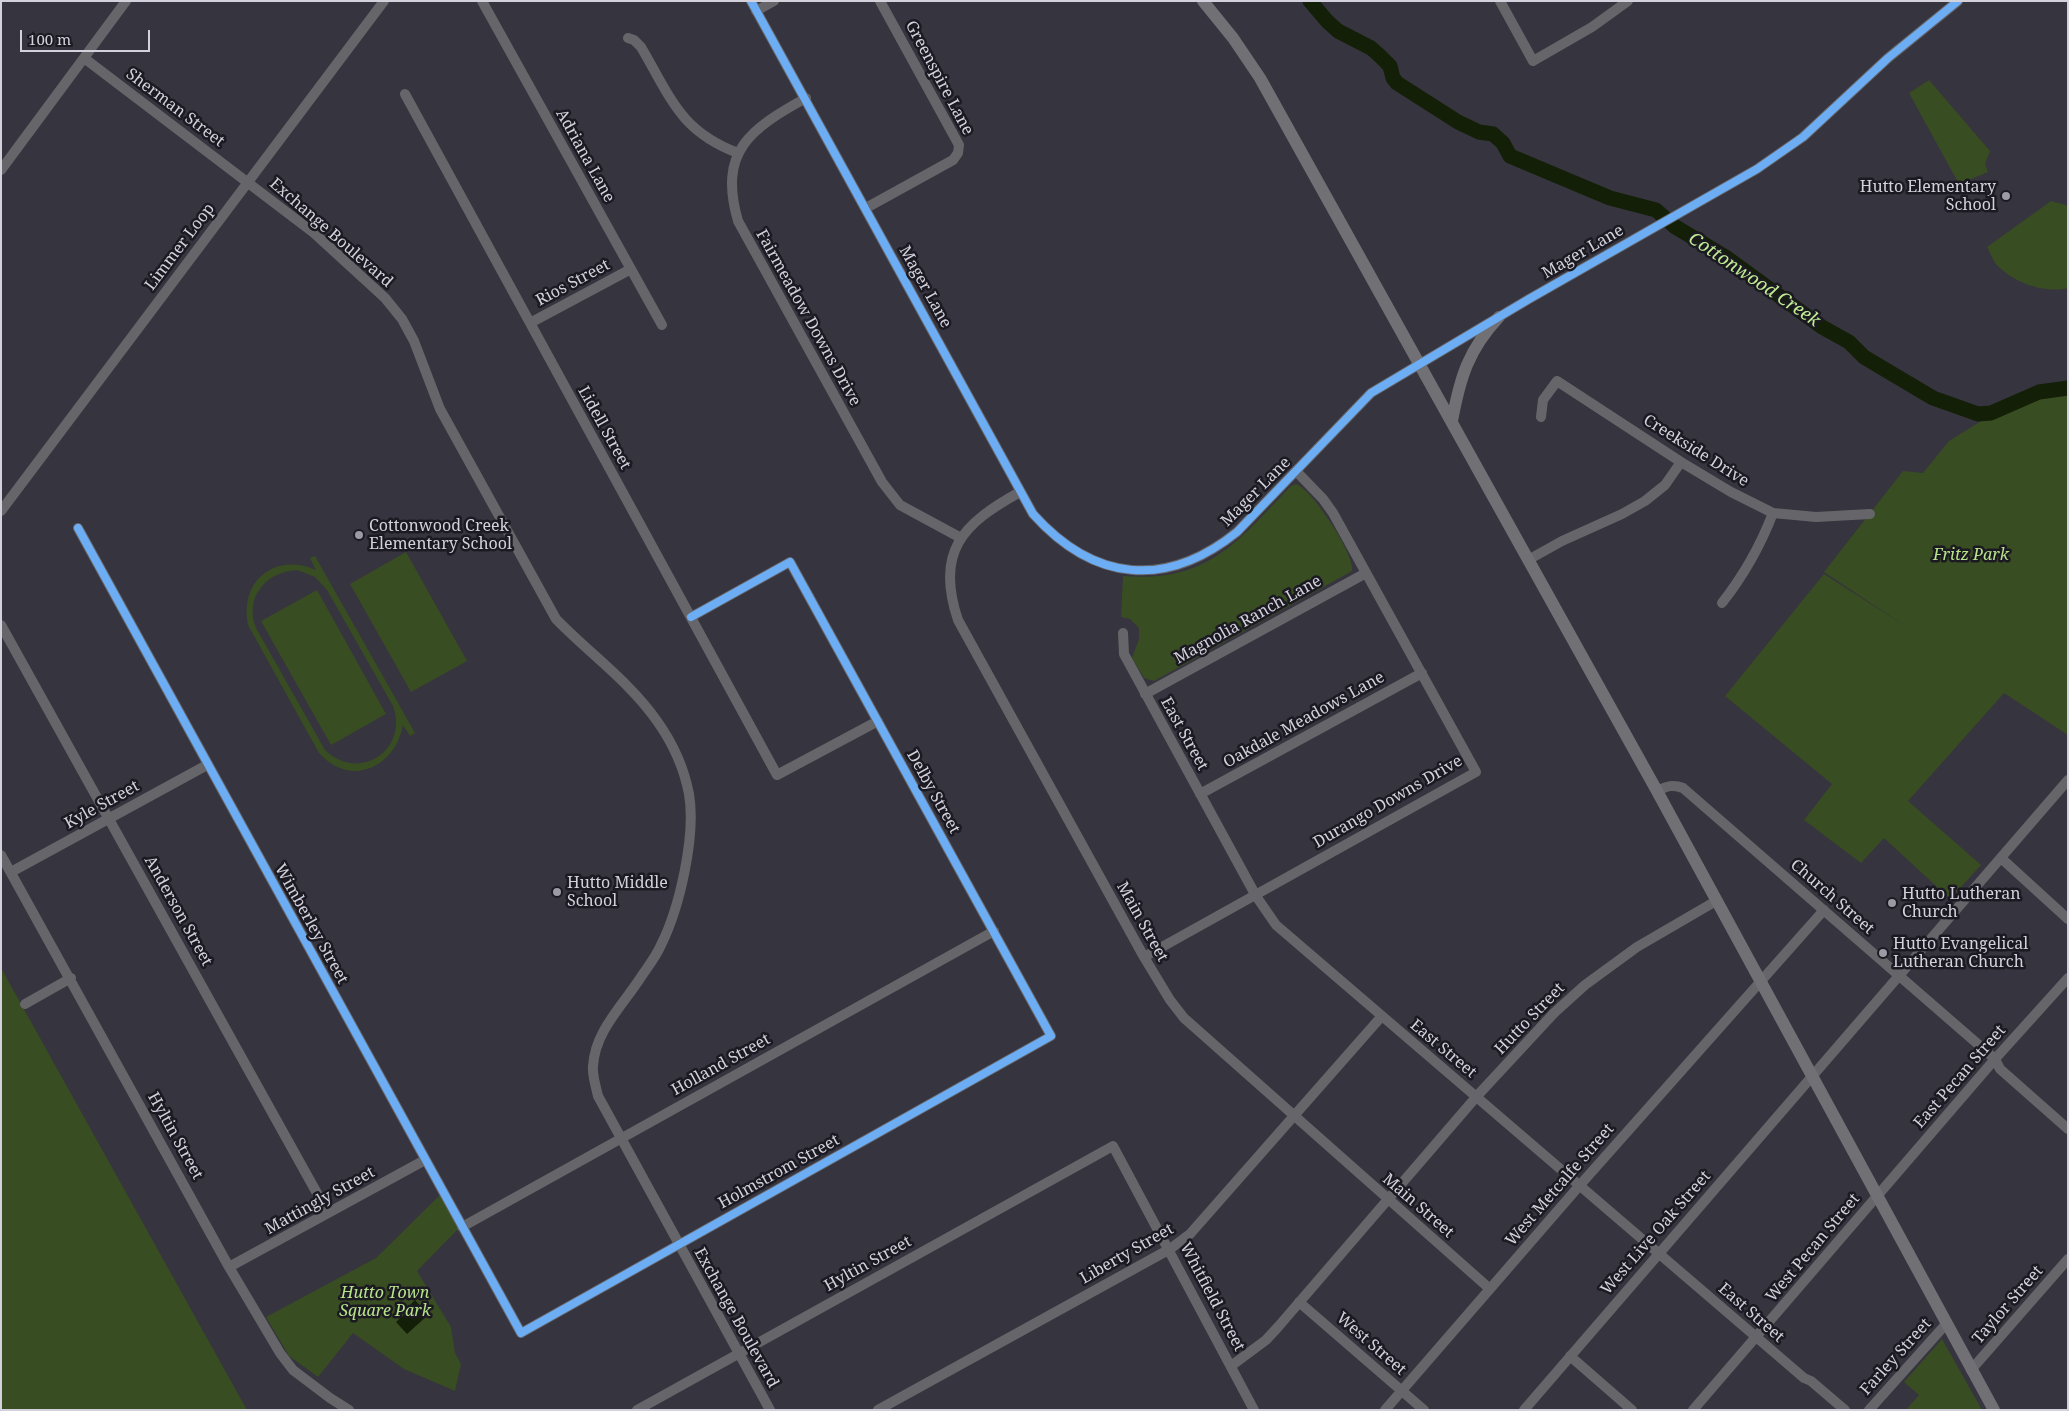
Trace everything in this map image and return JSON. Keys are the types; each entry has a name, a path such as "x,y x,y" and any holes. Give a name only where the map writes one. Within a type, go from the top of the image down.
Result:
{"main road":[{"path":"1203,1 1233,38 1260,78 1421,364 1657,791 1994,1410"},
{"path":"1452,421 1456,395 1469,356 1482,336 1499,317"}],"street":[{"path":"1,170 126,1"},
{"name":"Limmer Loop","path":"1,512 384,1"},
{"name":"Adriana Lane","path":"482,1 662,325"},
{"name":"Mager Lane","path":"751,1 1033,514 1065,546 1087,558 1110,566 1144,571 1168,568 1196,559 1216,548 1237,532 1371,393 1757,169 1802,137 1888,58 1958,1"},
{"path":"756,11 774,1"},
{"name":"Greenspire Lane","path":"866,208 953,160 958,153 959,146 880,1"},
{"path":"1500,1 1533,61 1592,27 1628,1"},
{"path":"628,38 634,40 641,47 687,123 701,136 738,153"},
{"name":"Sherman Street","path":"84,58 248,181"},
{"name":"Lidell Street","path":"405,94 777,775 878,721"},
{"name":"Fairmeadow Downs Drive","path":"806,98 766,120 738,153 733,173 732,192 738,221 868,458 900,505 961,538"},
{"name":"Exchange Boulevard","path":"248,181 314,233 385,298 402,319 414,341 440,409 556,619 580,645 631,689 656,720 674,749 689,794 686,864 676,907 661,946 638,982 606,1025 593,1066 598,1096 770,1410"},
{"name":"Rios Street","path":"530,322 631,269"},
{"name":"Creekside Drive","path":"1541,417 1543,400 1557,381 1681,462 1731,492 1773,513 1816,517 1870,514"},
{"path":"1528,560 1562,541 1622,514 1645,501 1665,486 1681,462"},
{"name":"Durango Downs Drive","path":"1144,957 1476,772 1327,505 1296,471"},
{"name":"Main Street","path":"1020,492 976,519 961,538 952,560 949,588 958,620 1144,957 1170,1000 1184,1018 1490,1289"},
{"path":"1722,603 1744,575 1773,513"},
{"name":"Wimberley Street","path":"78,528 520,1333"},
{"name":"Delby Street","path":"691,617 790,562 1051,1036"},
{"name":"Magnolia Ranch Lane","path":"1145,694 1366,573"},
{"name":"Anderson Street","path":"1,624 328,1213"},
{"name":"East Street","path":"1123,633 1124,654 1256,896 1276,925 1757,1337 1845,1410"},
{"name":"Oakdale Meadows Lane","path":"1200,794 1422,673"},
{"name":"Kyle Street","path":"11,872 208,764"},
{"name":"West Live Oak Street","path":"1524,1410 2068,780"},
{"name":"Church Street","path":"1657,791 1676,785 1683,788 1995,1059 2000,1069 2068,1129"},
{"name":"Hyltin Street","path":"1,854 230,1268 280,1353 294,1370 349,1410"},
{"path":"2001,858 2068,919"},
{"name":"Hutto Street","path":"1231,1366 1266,1340 1477,1096 1554,1012 1585,985 1637,947 1716,901"},
{"name":"West Metcalfe Street","path":"1386,1410 1580,1185 1824,910"},
{"name":"Holland Street","path":"462,1227 994,931"},
{"path":"25,1004 71,978"},
{"name":"East Pecan Street","path":"1876,1196 2068,978"},
{"name":"Liberty Street","path":"878,1410 1170,1249 1206,1217 1381,1016"},
{"name":"Holmstrom Street","path":"520,1333 1051,1036"},
{"name":"Hyltin Street","path":"637,1410 1113,1146"},
{"name":"Whitfield Street","path":"1113,1146 1170,1249 1254,1410"},
{"name":"Mattingly Street","path":"230,1268 425,1160"},
{"name":"West Pecan Street","path":"1693,1410 1876,1196"},
{"name":"Taylor Street","path":"1971,1370 2068,1259"},
{"name":"West Street","path":"1299,1302 1424,1410"},
{"name":"Farley Street","path":"1869,1410 1946,1324"},
{"path":"1570,1356 1632,1410"}],"green space":[{"path":"1929,80 1990,151 1985,164 1988,172 1959,184 1909,93"},
{"path":"2051,201 2066,205 2068,208 2068,288 2039,288 2019,281 1996,264 1987,247"},
{"name":"Fritz Park","path":"2068,383 2068,735 2004,693 1908,801 1981,865 1950,899 1884,838 1861,863 1804,820 1832,784 1725,696 1824,574 1908,628 1824,572 1903,471 1923,473 1949,441 2034,388"},
{"path":"1296,484 1322,510 1347,552 1352,571 1154,681 1144,678 1132,658 1139,639 1139,628 1130,619 1121,617 1123,576 1152,576 1178,573 1219,555 1254,525 1291,486"},
{"path":"406,552 467,661 411,692 350,584"},
{"path":"315,556 415,733 410,736 403,725 398,740 391,752 381,762 370,768 357,771 344,769 331,764 319,753 248,625 247,609 249,595 263,574 274,568 287,565 301,565 316,570 310,558","holes":["297,570 315,577 327,590 393,706 396,722 394,736 387,748 378,757 366,762 352,763 338,759 325,750 256,628 253,606 260,588 267,581 286,572"]},
{"path":"317,590 386,714 331,745 261,621"},
{"path":"1,968 247,1410 1,1410"},
{"name":"Hutto Town Square Park","path":"440,1195 459,1228 417,1271 451,1327 455,1353 461,1364 455,1391 404,1369 353,1333 318,1377 289,1356 266,1317 376,1258"},
{"path":"1942,1339 1982,1410 1906,1410 1919,1395 1904,1382"}],"shaded area":[{"path":"415,1300 428,1315 407,1334 396,1322 413,1307 411,1304"}],"waterway":[{"name":"Cottonwood Creek","path":"1310,1 1338,31 1371,48 1380,56 1390,66 1393,78 1397,83 1458,122 1479,132 1493,134 1503,143 1510,156 1610,198 1656,210 1674,226 1727,258 1822,327 1849,342 1864,357 1933,398 1978,414 1991,413 2039,392 2068,388"}],"cycle path":[{"path":"751,1 1033,514 1056,537 1081,554 1106,565 1131,570 1157,569 1184,563 1210,550 1237,532 1371,393 1529,299 1757,169 1803,137 1888,58 1958,1"},
{"path":"78,528 521,1333 1051,1036 790,562 691,617"}],"place":[{"name":"Hutto Elementary School","path":"2006,196"},
{"name":"Cottonwood Creek Elementary School","path":"359,535"},
{"name":"Hutto Middle School","path":"557,892"},
{"name":"Hutto Lutheran Church","path":"1892,903"},
{"name":"Hutto Evangelical Lutheran Church","path":"1883,953"}]}
